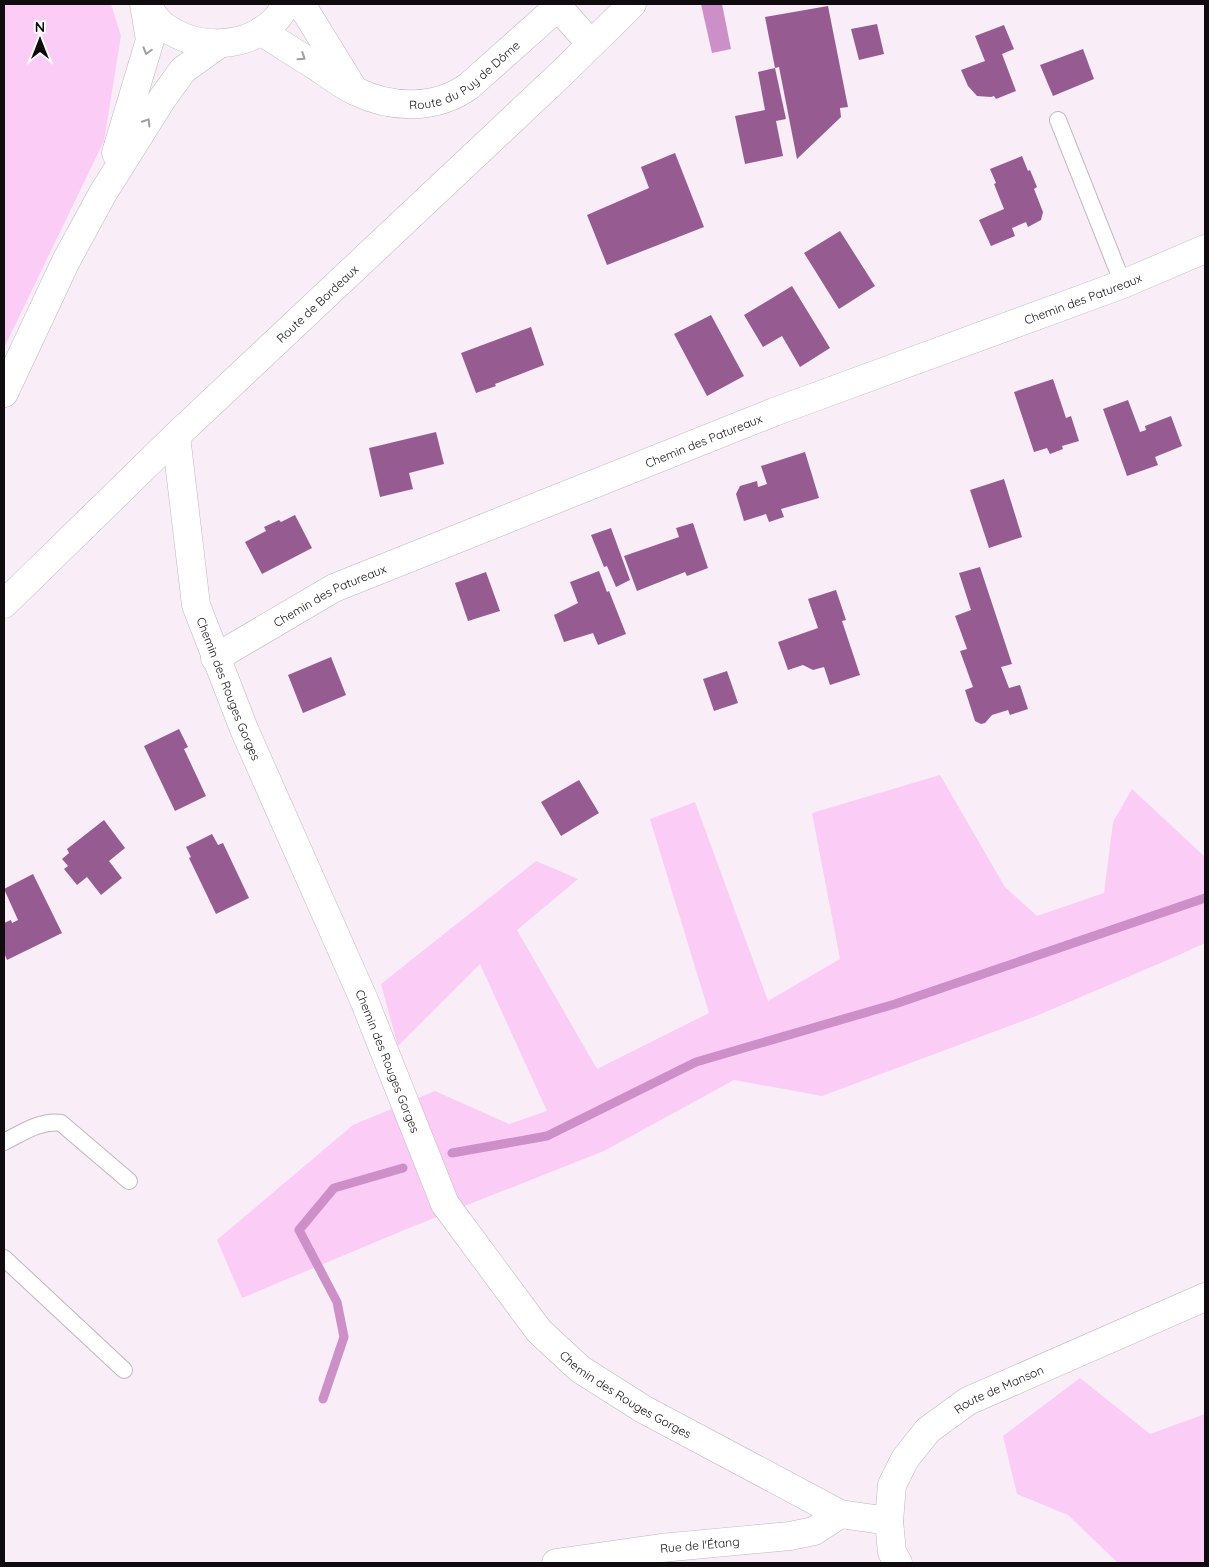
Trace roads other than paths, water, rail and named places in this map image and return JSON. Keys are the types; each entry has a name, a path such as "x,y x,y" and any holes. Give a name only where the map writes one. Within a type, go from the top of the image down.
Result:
{"street":[{"path":"144,4 164,26 190,40 219,44 241,40 261,31 278,17 286,4"},
{"path":"103,193 137,88 150,40 144,4"},
{"path":"301,4 354,91"},
{"name":"Route de Bordeaux","path":"4,604 176,436 549,86 632,4"},
{"path":"559,5 591,44"},
{"name":"Route du Puy de Dôme","path":"261,31 354,91 377,100 393,103 426,103 456,96 559,5"},
{"path":"4,393 66,262 103,193 162,99 183,70 219,44"},
{"name":"Chemin des Patureaux","path":"215,658 334,588 774,412 1122,284 1205,249"},
{"name":"Chemin des Rouges Gorges","path":"176,436 196,605 244,729 364,1000 445,1204 539,1332 580,1369 643,1409 840,1514 889,1521"},
{"name":"Route de Manson","path":"898,1563 892,1552 889,1521 892,1485 905,1459 928,1430 968,1401 1205,1297"},
{"name":"Rue de l'Étang","path":"556,1563 660,1548 790,1536 814,1531 840,1514"}],"lane":[{"path":"1058,120 1122,284"},
{"path":"4,1142 39,1125 52,1121 61,1123 129,1181"},
{"path":"4,1258 124,1370"}],"waterway":[{"path":"452,1153 547,1136 696,1062 895,1004 1205,898"},
{"path":"323,1399 344,1337 337,1302 299,1230 334,1188 403,1168"}]}
